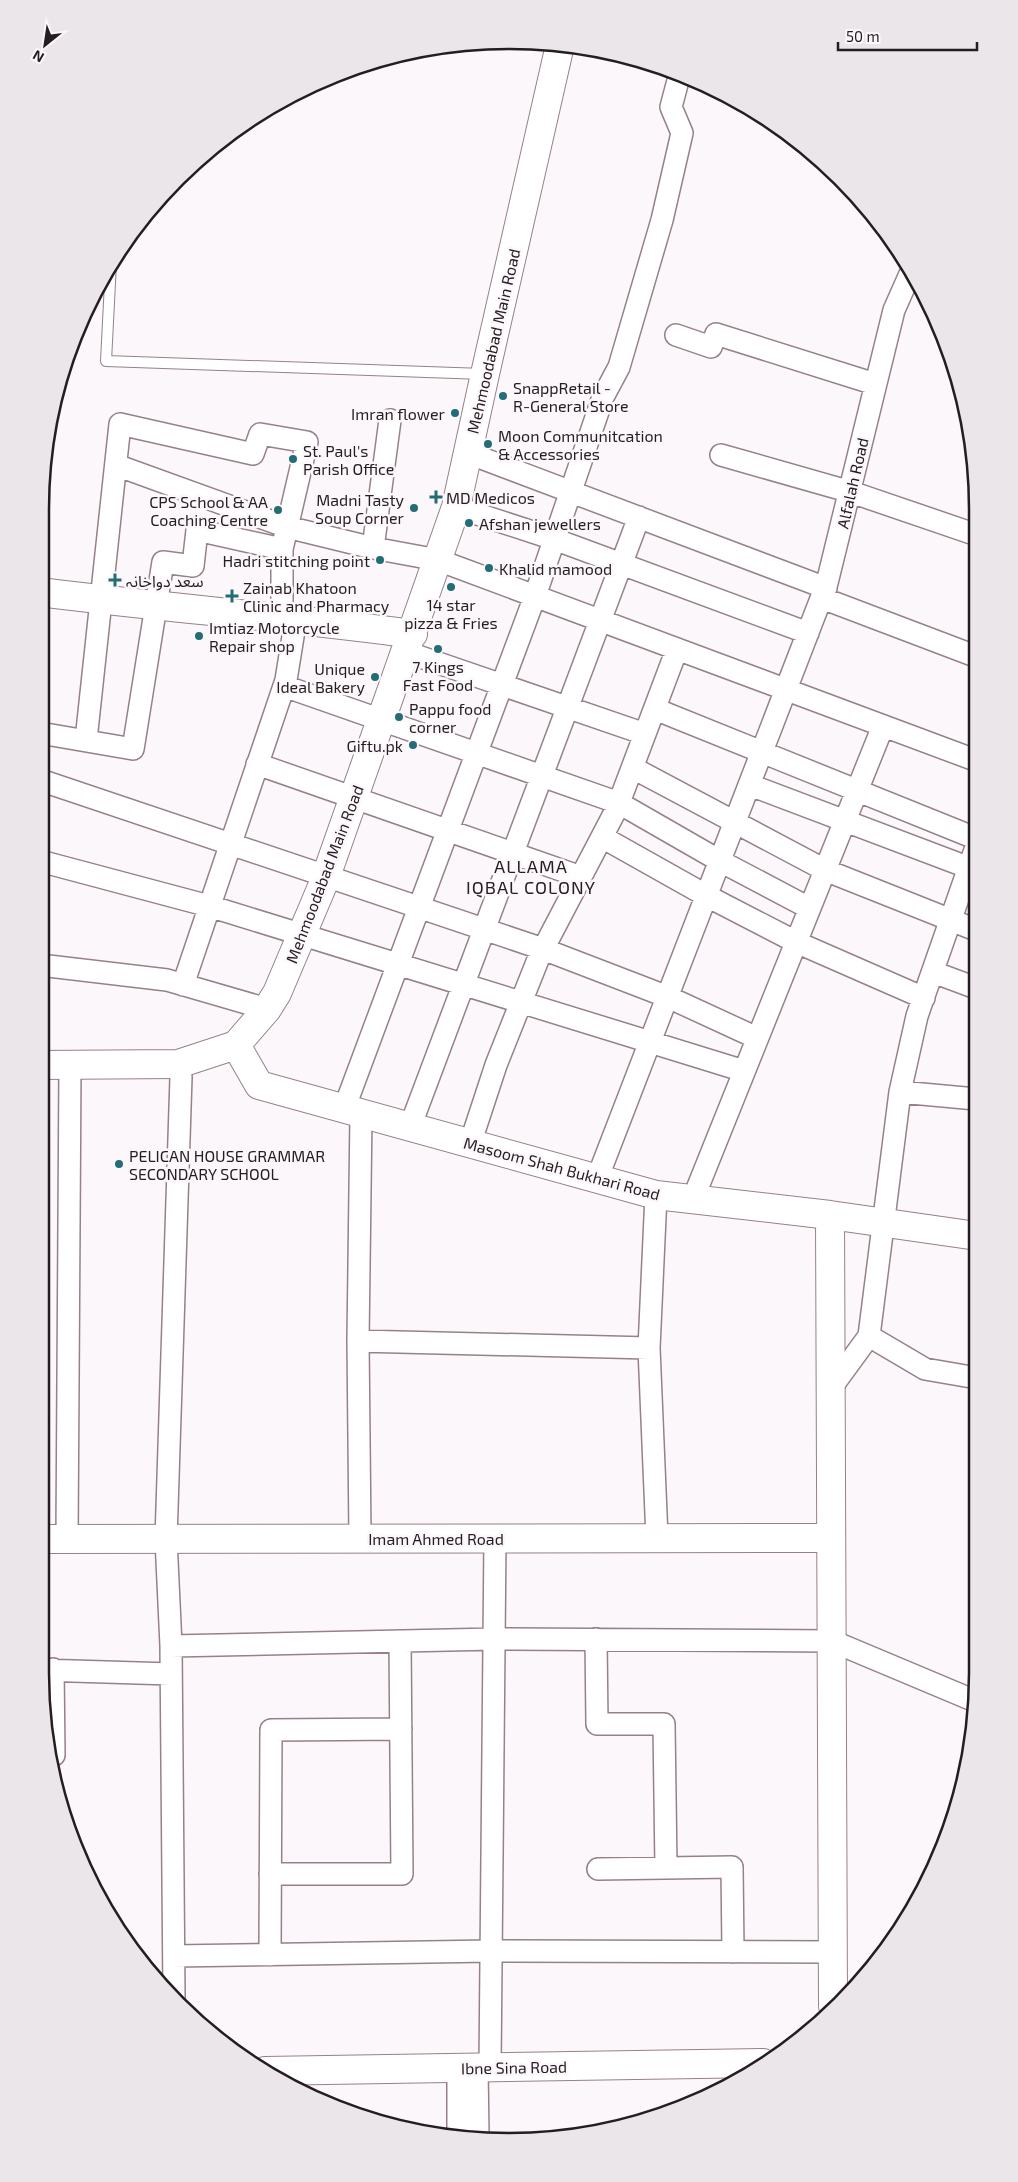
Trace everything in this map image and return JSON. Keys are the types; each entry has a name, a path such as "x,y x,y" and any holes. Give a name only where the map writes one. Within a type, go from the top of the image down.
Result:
{"street":[{"name":"Mehmoodabad Main Road","path":"236,1046 267,1009 302,934 326,876 410,643 456,507 558,52"},
{"path":"360,1538 358,1341 352,1111 398,963 535,596 603,397 619,368 662,220 682,133 671,107 678,81"},
{"name":"Alfalah Road","path":"597,1179 824,593 894,310 908,279"},
{"path":"676,335 711,346 716,334 875,384"},
{"path":"373,548 390,420"},
{"path":"86,740 120,424 253,454 260,434 307,442 282,549 289,618 284,686 183,985"},
{"path":"468,453 639,517 969,653"},
{"path":"721,455 850,492 969,532"},
{"path":"116,466 287,527 373,548 438,560 969,758"},
{"path":"456,507 554,539 808,633"},
{"path":"410,1127 569,708 639,517"},
{"path":"49,734 133,749 154,607 164,562 193,566 197,530 282,549"},
{"path":"49,593 154,607 289,618 410,643 502,685 645,734"},
{"path":"470,1144 496,1065 543,949 619,803 677,649"},
{"path":"284,686 619,803 720,861 810,908"},
{"path":"655,709 969,836"},
{"path":"693,1199 883,726"},
{"path":"257,764 581,877"},
{"path":"632,768 825,870 969,927"},
{"path":"49,783 543,949 668,997 758,1038"},
{"path":"750,785 844,822 969,862"},
{"path":"602,837 707,896 796,942 924,998"},
{"path":"49,863 209,906 744,1071"},
{"path":"831,1388 869,1336 900,1092 917,1016 969,874"},
{"path":"49,966 167,980 267,1009"},
{"path":"933,972 969,985"},
{"path":"49,1065 178,1064 236,1046"},
{"name":"Masoom Shah Bukhari Road","path":"236,1046 259,1086 656,1195 830,1215 969,1235"},
{"path":"174,1988 171,1646 166,1539 181,1077 178,1064"},
{"path":"67,1539 70,1065"},
{"path":"900,1092 969,1098"},
{"path":"656,1195 650,1348 657,1538"},
{"path":"830,1215 833,1999"},
{"path":"869,1336 925,1369 969,1377"},
{"path":"358,1341 650,1348"},
{"path":"459,2130 475,2068 491,1951 495,1538"},
{"name":"Imam Ahmed Road","path":"49,1539 831,1538"},
{"path":"171,1646 494,1639 832,1641 968,1698"},
{"path":"596,1639 597,1724 664,1724 666,1868"},
{"path":"270,1874 402,1874 400,1641"},
{"path":"49,1670 171,1674"},
{"path":"270,1955 271,1730 401,1729"},
{"path":"598,1869 732,1867 733,1952"},
{"path":"174,1956 491,1951 833,1952"},
{"name":"Ibne Sina Road","path":"277,2071 753,2063"},
{"path":"475,2068 478,2132"}],"lane":[{"path":"110,279 106,361 485,374"}],"place":[{"name":"SnappRetail - R-General Store","path":"503,396"},
{"name":"Imran flower","path":"455,413"},
{"name":"Moon Communitcation & Accessories","path":"488,444"},
{"name":"St. Paul's Parish Office","path":"293,459"},
{"name":"MD Medicos","path":"436,497"},
{"name":"Madni Tasty Soup Corner","path":"414,508"},
{"name":"CPS School & AA Coaching Centre","path":"278,510"},
{"name":"Afshan jewellers","path":"469,523"},
{"name":"Hadri stitching point","path":"380,560"},
{"name":"Khalid mamood","path":"489,568"},
{"name":"سعد دواخانہ","path":"115,580"},
{"name":"14 star pizza & Fries","path":"451,587"},
{"name":"Zainab Khatoon Clinic and Pharmacy","path":"232,596"},
{"name":"Imtiaz Motorcycle Repair shop","path":"199,636"},
{"name":"7 Kings Fast Food","path":"438,649"},
{"name":"Unique Ideal Bakery","path":"375,677"},
{"name":"Pappu food corner","path":"399,717"},
{"name":"Giftu.pk","path":"413,745"},
{"name":"PELICAN HOUSE GRAMMAR SECONDARY SCHOOL","path":"119,1164"}],"district":[{"name":"ALLAMA IQBAL COLONY","path":"531,876"}]}
